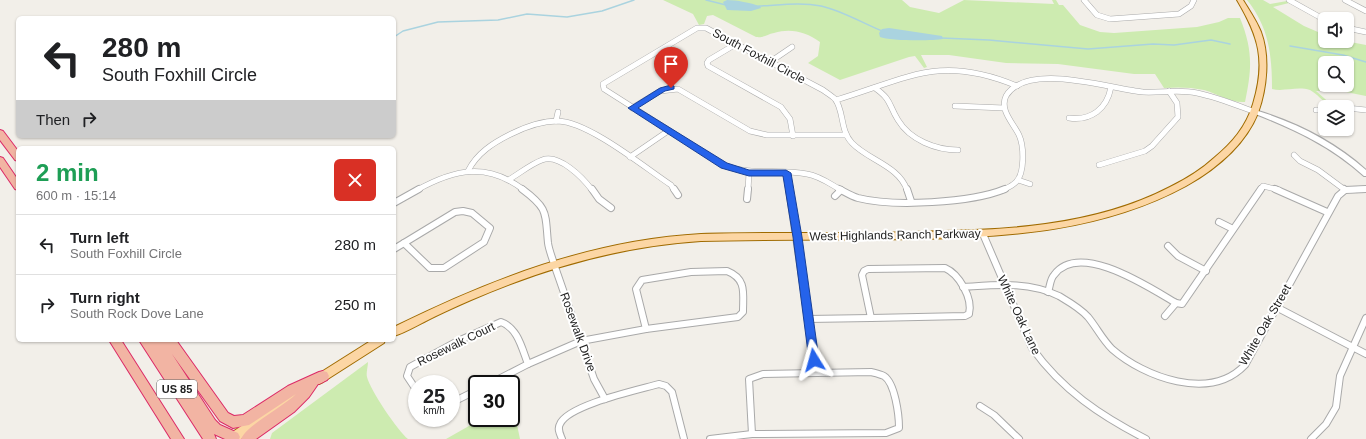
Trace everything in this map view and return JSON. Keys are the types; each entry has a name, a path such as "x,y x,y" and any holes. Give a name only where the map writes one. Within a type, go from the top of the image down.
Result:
{"highway":[{"path":"0,133 16,156"},
{"path":"0,144 10,159 16,159"},
{"path":"0,160 16,184"},
{"name":"US 85","path":"116,342 178,439"},
{"name":"US 85","path":"146,342 210,439"},
{"path":"158,342 211,424 216,429 233,438"},
{"path":"170,342 219,410 227,420 231,422 240,423 245,421 292,390 323,376"},
{"path":"247,439 290,409 312,384"},
{"path":"169,425 172,439"}],"main road":[{"name":"West Highlands Ranch Parkway","path":"396,331 481,290 554,264 614,249 668,240 721,236 797,237 983,234 1036,229 1078,222 1146,202 1196,177 1245,134 1261,94 1262,52 1256,30 1240,0"},
{"path":"233,438 323,376 377,342"}],"street":[{"path":"1084,0 1097,14 1110,19 1179,14 1191,6 1194,0"},
{"path":"1289,0 1318,16"},
{"path":"1345,0 1366,11"},
{"name":"South Foxhill Circle","path":"836,100 823,90 706,28 697,28 603,84 604,89 632,108 724,166 749,173 786,173 817,177 857,198 873,201 955,200 986,196 1005,190 1018,180"},
{"path":"1354,29 1366,32"},
{"path":"736,44 710,60 707,63 708,66 781,107 790,119 793,136"},
{"path":"770,62 792,47"},
{"path":"911,201 906,186 900,176 860,150 846,135 836,100 921,72 939,69 991,76 1017,86"},
{"path":"1030,184 1018,180 1022,164 1020,138 1004,108 1006,96 1017,86 1031,80 1045,78 1142,92 1187,91 1204,94 1289,124 1334,149 1366,174"},
{"path":"1069,118 1078,120 1086,119 1097,113 1110,98 1111,87"},
{"path":"632,108 663,89 671,88 678,89 750,131 767,135 846,135"},
{"path":"875,88 888,98 898,121 907,132 936,148 944,150 958,150"},
{"path":"1098,165 1145,151 1152,146 1178,117 1177,103 1169,91"},
{"path":"955,106 1004,108"},
{"path":"1354,109 1366,110"},
{"path":"556,121 558,112"},
{"path":"468,171 479,154 514,132 536,124 556,121 573,123 586,128 671,185 678,195"},
{"path":"630,157 668,131"},
{"path":"1294,155 1300,161 1318,170 1345,190 1366,189"},
{"path":"510,179 543,158 554,158 583,177 599,199 611,208"},
{"name":"Rosewalk Drive","path":"396,202 433,180 447,175 468,171 489,172 510,179 537,200 544,210 548,222 548,244 554,264 594,379 605,400"},
{"path":"747,199 749,173"},
{"path":"786,173 797,237 816,373"},
{"path":"1048,292 1055,274 1067,265 1084,262 1118,271 1176,303 1182,304 1263,186 1274,188 1327,212"},
{"path":"835,196 841,190"},
{"name":"White Oak Street","path":"963,287 1032,286 1069,302 1087,316 1104,340 1129,361 1157,375 1178,381 1201,384 1224,379 1241,369 1327,212 1338,196 1345,190"},
{"path":"396,249 404,243 455,212 463,211 472,213 490,228 484,242 444,268 430,268 404,243"},
{"path":"1219,222 1234,229"},
{"name":"White Oak Lane","path":"983,234 1004,286 1032,348 1050,372 1074,396 1099,414 1146,439"},
{"path":"1168,246 1178,256 1206,270"},
{"path":"808,319 871,318 964,316 969,314 970,310 960,278 954,271 945,268 868,269 864,271 862,275 871,318"},
{"path":"506,375 581,341 646,329 738,317 743,312 741,279 736,274 727,270 691,272 642,280 636,289 646,329"},
{"path":"1165,316 1176,303"},
{"path":"1276,307 1366,354"},
{"path":"1311,439 1326,424 1336,407 1340,376 1354,348 1366,318"},
{"name":"Rosewalk Court","path":"408,378 407,376 410,367 456,342 501,322 507,323 512,327 528,364"},
{"path":"710,439 752,434 886,433 899,428 900,420 890,383 884,376 871,372 763,374 749,379 752,434"},
{"path":"562,439 558,431 560,423 566,415 605,400 659,384 666,386 672,392 684,439"},
{"path":"980,406 994,414 1019,439"}],"green space":[{"path":"663,0 902,0 910,7 939,13 964,0 1054,4 1052,0 1056,0 1059,5 1063,5 1080,25 1100,32 1114,33 1197,27 1219,22 1228,18 1240,18 1249,50 1249,79 1245,102 1240,102 1199,89 1164,88 1155,74 1134,74 1058,64 1006,63 949,55 921,55 927,67 924,68 915,56 840,80 808,63 818,56 820,42 804,33 786,31 756,37 713,15 707,16 704,24 699,25 693,14"},
{"path":"1247,0 1263,0 1270,4 1287,1 1289,3 1273,7 1304,26 1318,32 1318,48 1354,48 1354,43 1366,45 1366,96 1346,92 1354,92 1354,56 1318,56 1318,91 1316,91 1326,100 1322,100 1310,90 1272,89 1270,53 1265,31"},
{"path":"368,362 367,377 373,391 391,419 403,435 408,439 270,439 272,433"},
{"path":"468,427 517,427 520,439 446,439"}],"water":[{"path":"727,0 748,3 760,6 761,8 751,11 727,10 723,2"},
{"path":"889,28 942,36 943,39 911,40 880,37 879,33 882,29"}],"waterway":[{"path":"396,36 403,31 438,22 498,20 527,14 567,17 602,11 634,0"},
{"path":"706,0 726,5"},
{"path":"759,6 798,4 821,6 845,14 882,31"},
{"path":"941,38 989,40 1088,49 1153,44 1174,45 1211,40 1230,44"},
{"path":"1290,46 1343,55 1366,62"}],"route":[{"path":"671,88 663,89 632,108 724,166 749,173 786,173 797,237 814,360"}]}
